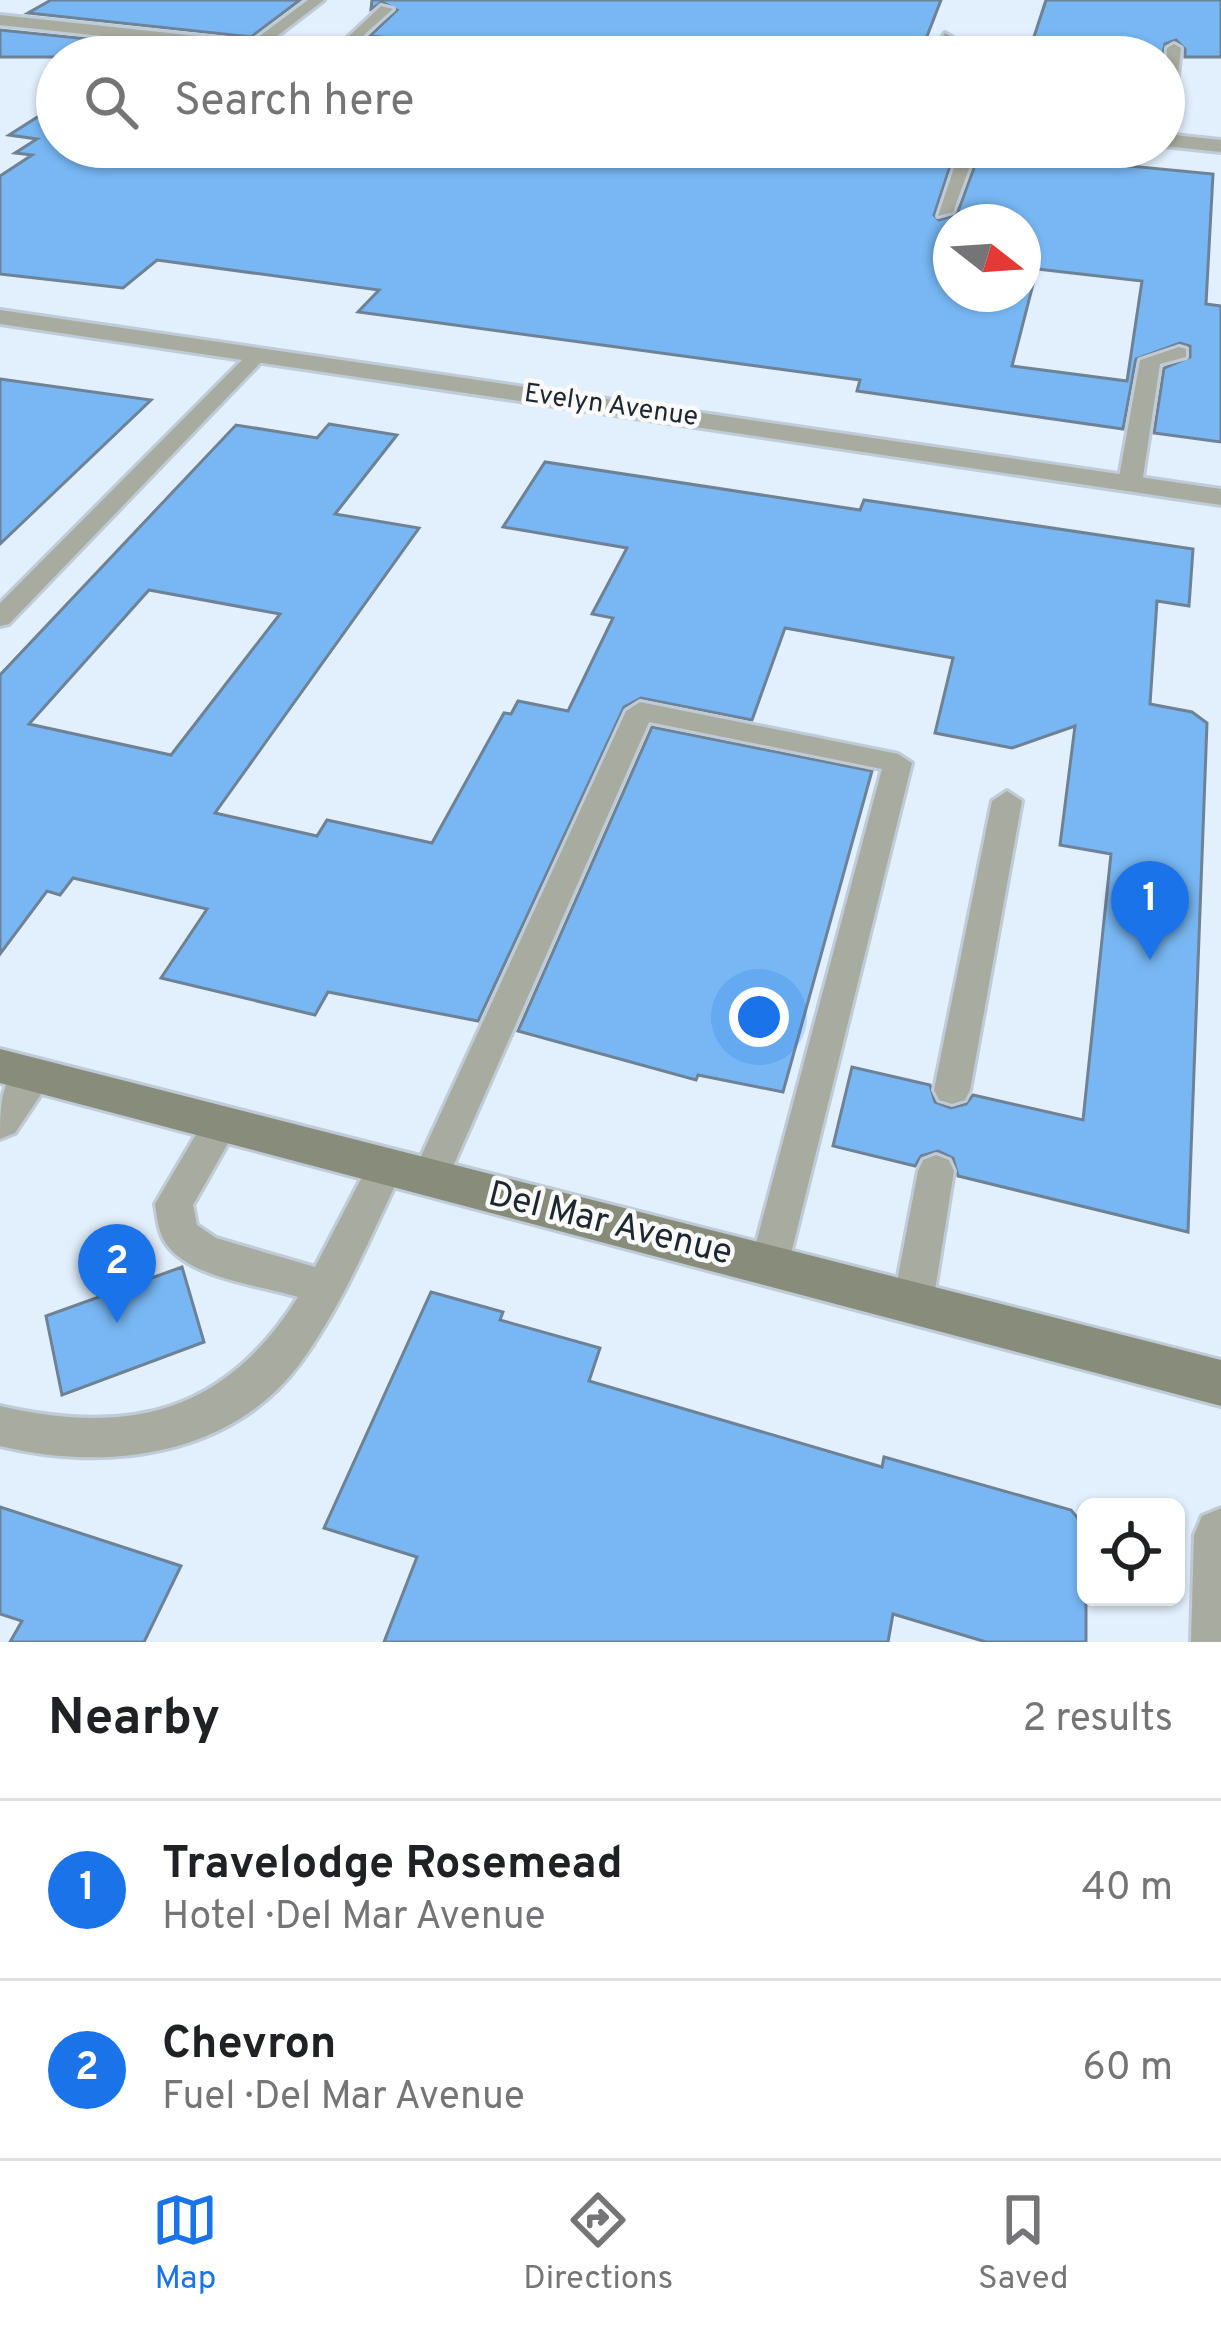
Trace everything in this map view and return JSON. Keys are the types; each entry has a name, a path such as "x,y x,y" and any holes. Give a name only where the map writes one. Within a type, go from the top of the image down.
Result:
{"main road":[{"name":"Del Mar Avenue","path":"16,1071 1221,1383"}],"street":[{"path":"0,20 146,36"},
{"path":"1185,142 1221,146"},
{"name":"Evelyn Avenue","path":"0,316 1221,496"},
{"path":"0,1121 16,1071"},
{"path":"1219,1642 1221,1535"}],"lane":[{"path":"260,36 317,0"},
{"path":"361,36 386,10"},
{"path":"947,204 961,168"},
{"path":"1130,483 1150,360 1179,352"},
{"path":"0,618 259,354"},
{"path":"430,1178 640,711 898,763 769,1266"},
{"path":"952,1090 1007,801"},
{"path":"221,1124 174,1204 180,1234 205,1252 321,1286"},
{"path":"0,1426 26,1434 124,1440 197,1421 252,1387 284,1353 386,1167"},
{"path":"913,1303 937,1171"}],"building":[{"path":"51,0 300,0 252,36 28,13"},
{"path":"372,0 941,0 927,36 370,36 397,10 382,2 371,9"},
{"path":"1046,0 1221,0 1221,57 1185,57 1185,36 1034,36"},
{"path":"0,30 59,36 36,36 36,57 0,57"},
{"path":"36,118 36,139 9,135"},
{"path":"36,140 36,168 949,168 938,204 933,204 933,312 1026,312 1012,366 1127,381 1142,281 1041,269 1041,204 961,204 974,168 1151,168 1213,174 1206,304 1221,306 1221,442 1154,433 1164,368 1190,357 1190,346 1180,343 1136,359 1123,429 857,391 860,380 358,312 379,290 157,260 123,288 0,274 0,176 32,155 15,153"},
{"path":"0,379 151,400 0,544"},
{"path":"329,424 397,435 335,514 419,528 215,813 317,836 327,820 432,843 504,713 511,714 518,701 568,711 613,618 592,614 627,548 503,527 545,462 860,510 864,500 1193,549 1189,606 1157,601 1150,704 1192,712 1207,723 1188,1232 958,1176 953,1158 938,1151 921,1156 915,1166 833,1146 852,1067 930,1085 935,1102 951,1108 966,1104 973,1095 1083,1120 1111,854 1060,845 1075,726 1012,748 935,733 953,658 785,628 752,720 641,698 624,707 478,1021 328,992 315,1015 161,978 207,909 73,878 60,895 47,891 0,954 0,675 236,425 317,438","holes":["149,590 280,614 171,755 29,724"]},
{"path":"652,727 872,771 783,1092 698,1075 696,1080 518,1031"},
{"path":"182,1267 204,1342 62,1395 46,1316"},
{"path":"431,1292 503,1312 500,1320 600,1348 589,1381 882,1467 884,1457 1071,1510 1077,1517 1077,1606 1086,1606 1086,1642 986,1642 893,1614 888,1642 384,1642 417,1557 324,1528"},
{"path":"0,1507 181,1566 144,1642 10,1642 22,1621 0,1614"}],"place":[{"name":"Travelodge Rosemead","path":"1150,960"},
{"name":"Chevron","path":"117,1323"}]}
